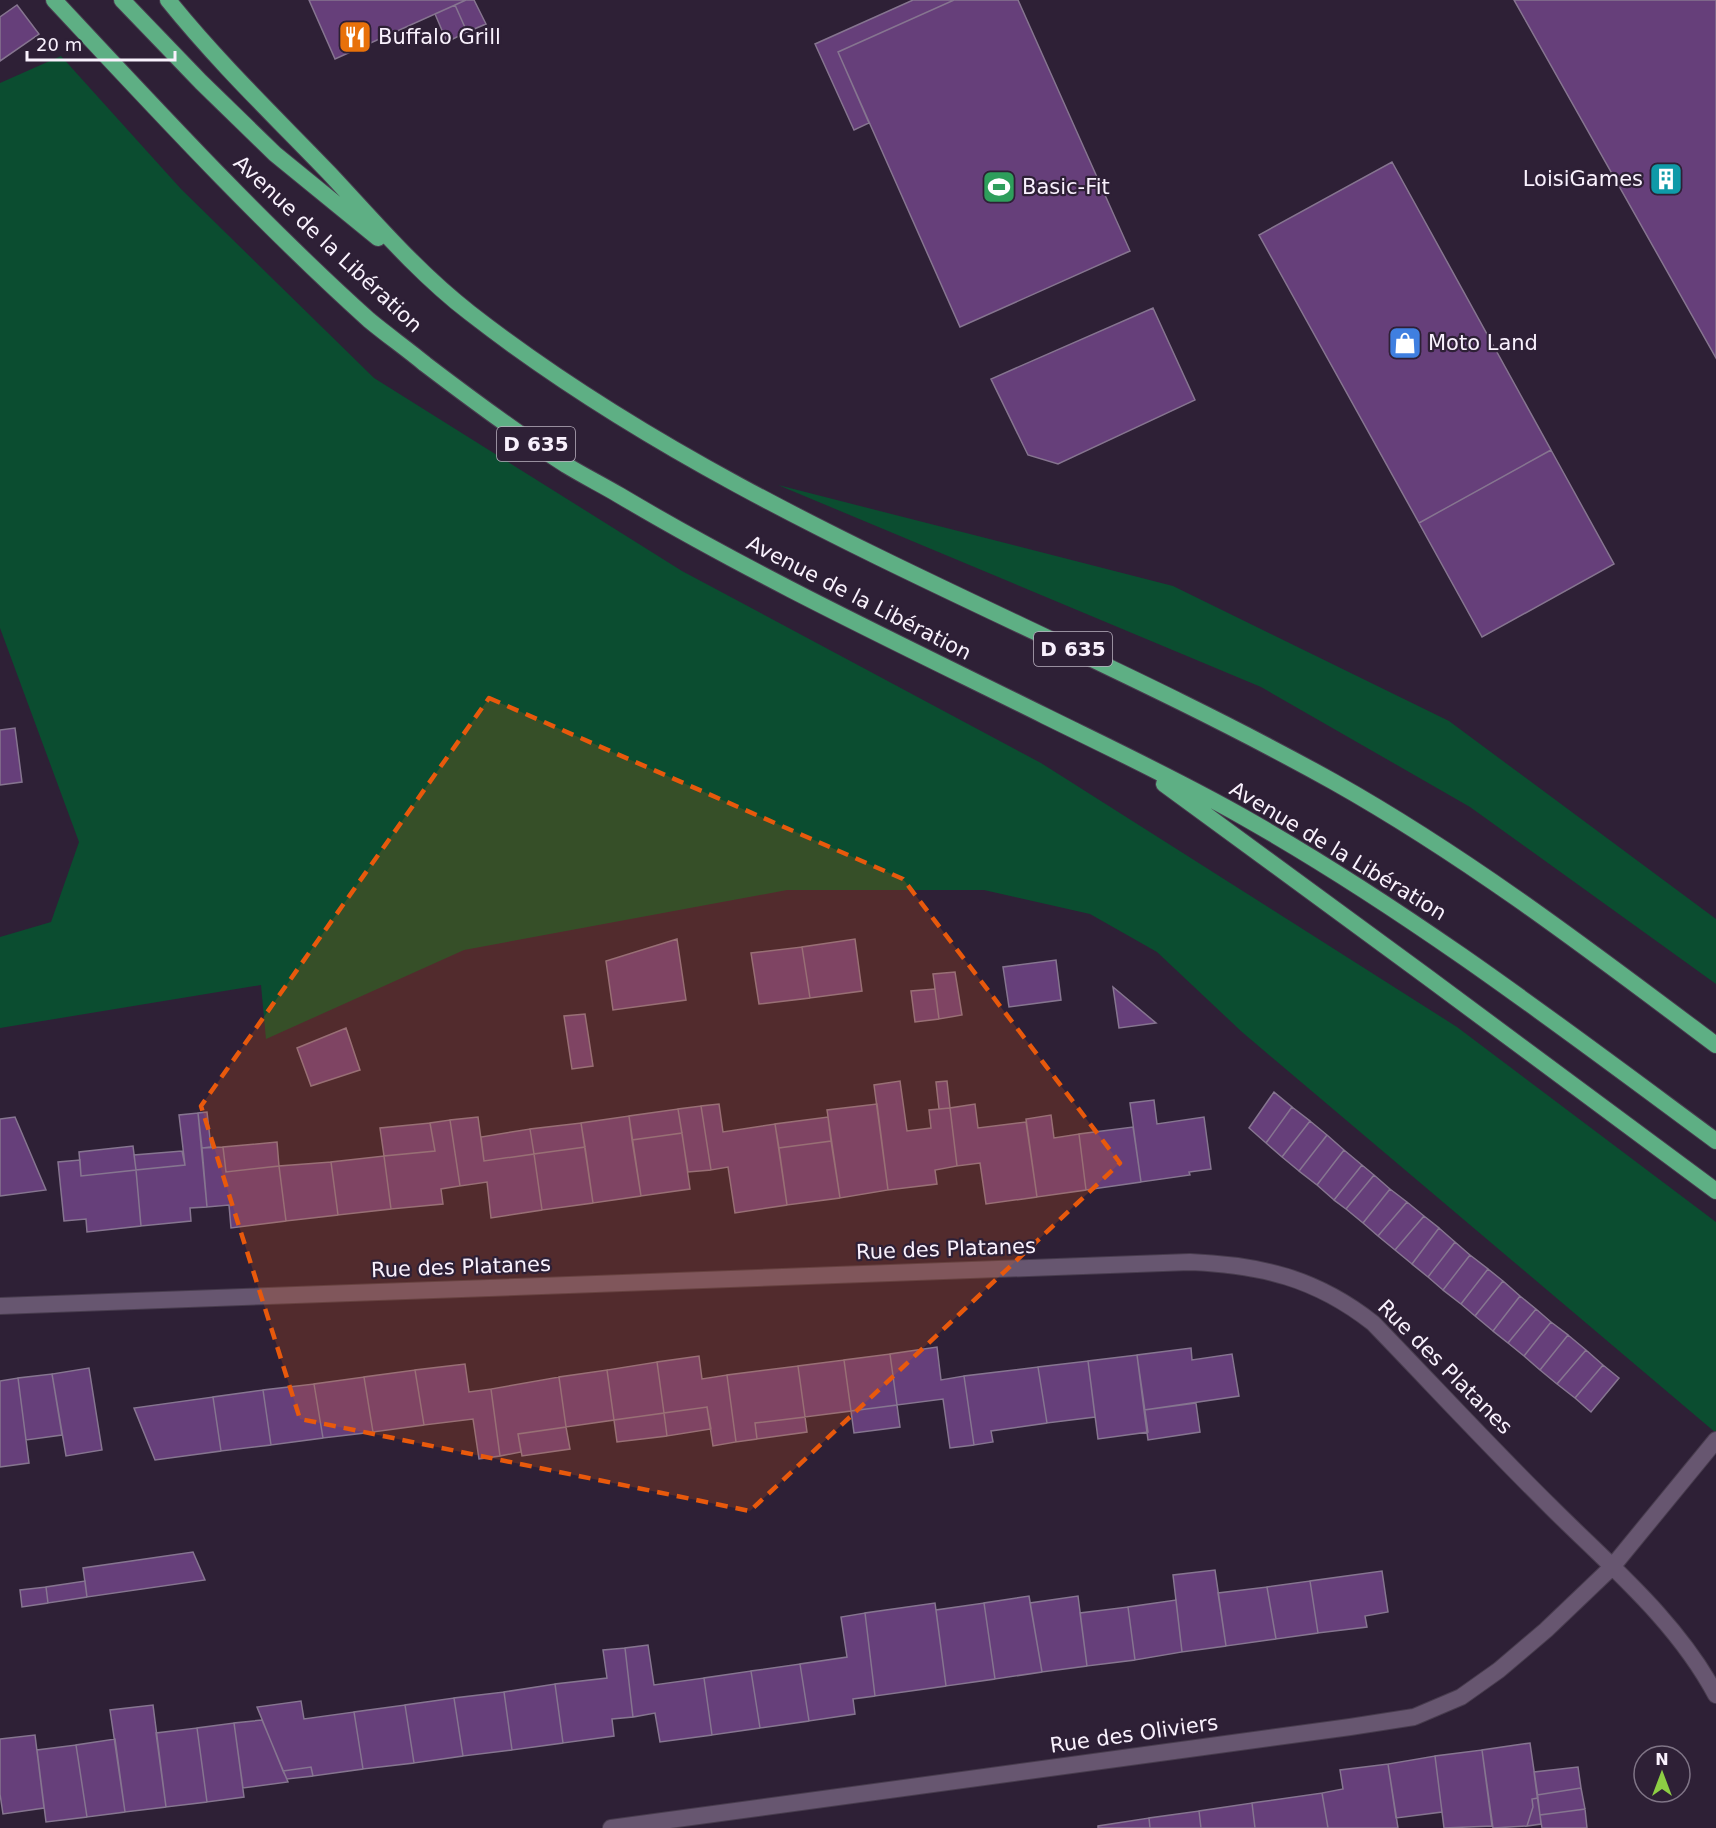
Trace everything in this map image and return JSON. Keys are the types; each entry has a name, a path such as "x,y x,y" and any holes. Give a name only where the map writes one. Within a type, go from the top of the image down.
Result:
{"highway":[{"name":"Avenue de la Libération","path":"54,0 164,118 303,258 372,322 495,416 567,465 735,561 1117,750 1242,815 1328,866 1519,995 1716,1141"},
{"path":"122,0 275,154 421,272"},
{"name":"Avenue de la Libération","path":"168,0 245,88 421,272 501,336 598,403 657,441 744,490 890,564 1150,687 1302,765 1377,807 1417,831 1510,894 1716,1045"},
{"path":"1117,750 1716,1191"}],"street":[{"name":"Rue des Platanes","path":"0,1306 1190,1262 1240,1266 1273,1272 1302,1280 1327,1291 1352,1306 1372,1323 1648,1603 1691,1654 1716,1695"},
{"name":"Rue des Oliviers","path":"611,1828 1414,1717 1461,1697 1478,1686 1546,1630 1612,1567 1716,1440"}],"highlighted area":[{"path":"489,698 903,879 1120,1163 750,1511 300,1419 201,1106"}],"green space":[{"path":"61,56 181,189 374,378 682,571 1041,763 1457,1027 1716,1222 1716,1433 1242,1032 1157,952 1090,914 984,890 787,890 464,950 266,1039 261,985 0,1028 0,937 51,922 79,842 0,628 0,83"},
{"path":"778,485 1173,586 1449,721 1716,919 1716,984 1470,807 1261,687"}],"building":[{"name":"Buffalo Grill","path":"309,0 466,0 335,59"},
{"path":"466,0 474,0 486,24 467,32 455,5"},
{"path":"913,0 954,0 838,52 869,123 854,130 815,44"},
{"name":"Basic-Fit","path":"954,0 1018,0 1130,251 960,327 838,52"},
{"name":"LoisiGames","path":"1514,0 1716,0 1716,358"},
{"path":"17,5 39,34 0,61 0,17"},
{"path":"455,5 467,32 447,42 435,14"},
{"name":"Moto Land","path":"1392,162 1551,450 1419,523 1259,235"},
{"path":"1153,308 1195,400 1058,464 1028,455 991,379"},
{"path":"1551,450 1614,564 1482,637 1419,523"},
{"path":"15,728 22,782 0,785 0,730"},
{"path":"677,939 686,1000 613,1010 606,961"},
{"path":"855,939 862,991 810,998 802,947"},
{"path":"802,947 810,998 759,1004 751,953"},
{"path":"1056,960 1061,1000 1009,1007 1003,967"},
{"path":"955,972 962,1015 939,1019 933,974"},
{"path":"1113,987 1156,1023 1119,1028"},
{"path":"935,989 939,1019 915,1022 911,991"},
{"path":"585,1014 593,1066 572,1069 564,1016"},
{"path":"346,1028 360,1070 311,1086 297,1048"},
{"path":"900,1081 907,1131 931,1128 929,1110 950,1108 957,1166 935,1170 937,1184 888,1190 874,1085"},
{"path":"947,1081 950,1108 939,1109 936,1082"},
{"path":"1274,1092 1292,1107 1266,1143 1249,1128"},
{"path":"1154,1100 1157,1124 1204,1117 1211,1169 1189,1172 1190,1175 1141,1182 1130,1103"},
{"path":"719,1104 723,1132 775,1124 787,1205 735,1213 728,1167 711,1170 701,1106"},
{"path":"877,1104 888,1190 840,1198 827,1110"},
{"path":"975,1104 978,1128 1026,1122 1037,1197 986,1204 980,1163 957,1166 950,1108"},
{"path":"701,1106 711,1170 688,1172 678,1109"},
{"path":"1292,1107 1310,1121 1282,1157 1266,1143"},
{"path":"678,1109 682,1133 632,1140 629,1116"},
{"path":"207,1112 211,1147 202,1148 198,1113"},
{"path":"198,1113 207,1207 190,1208 191,1221 141,1226 136,1170 185,1165 179,1115"},
{"path":"1051,1115 1054,1138 1079,1134 1086,1190 1037,1197 1026,1119"},
{"path":"629,1116 641,1196 593,1203 581,1123"},
{"path":"15,1117 46,1190 0,1196 0,1119"},
{"path":"478,1117 484,1161 534,1154 542,1210 491,1218 487,1182 460,1186 450,1120"},
{"path":"828,1117 831,1141 779,1148 775,1124"},
{"path":"450,1120 460,1186 441,1189 443,1204 391,1209 384,1156 435,1151 430,1123"},
{"path":"1310,1121 1327,1135 1299,1171 1282,1157"},
{"path":"430,1123 435,1151 384,1156 380,1128"},
{"path":"581,1123 585,1147 534,1154 530,1129"},
{"path":"1133,1127 1141,1182 1086,1190 1079,1134"},
{"path":"530,1129 534,1154 484,1161 481,1137"},
{"path":"682,1133 690,1189 641,1196 632,1140"},
{"path":"1327,1135 1344,1150 1317,1185 1299,1171"},
{"path":"831,1141 840,1198 787,1205 779,1148"},
{"path":"277,1142 279,1166 226,1172 223,1147"},
{"path":"133,1146 136,1170 81,1176 79,1152"},
{"path":"223,1147 226,1172 279,1166 286,1221 231,1228 229,1205 207,1207 202,1148"},
{"path":"585,1147 593,1203 542,1210 534,1154"},
{"path":"1344,1150 1362,1165 1334,1200 1317,1185"},
{"path":"182,1151 185,1165 136,1170 134,1155"},
{"path":"384,1156 391,1209 338,1215 331,1162"},
{"path":"80,1160 81,1176 136,1170 141,1226 87,1232 86,1219 64,1221 58,1162"},
{"path":"331,1162 338,1215 286,1221 279,1166"},
{"path":"1362,1165 1374,1175 1346,1209 1334,1200"},
{"path":"1374,1175 1390,1189 1363,1223 1346,1209"},
{"path":"1390,1189 1407,1202 1378,1236 1363,1223"},
{"path":"1407,1202 1424,1216 1395,1250 1378,1236"},
{"path":"1424,1216 1439,1228 1412,1264 1395,1250"},
{"path":"1439,1228 1455,1242 1428,1277 1412,1264"},
{"path":"1455,1242 1470,1255 1443,1290 1428,1277"},
{"path":"1470,1255 1488,1269 1461,1304 1443,1290"},
{"path":"1488,1269 1503,1281 1475,1316 1461,1304"},
{"path":"1503,1281 1520,1296 1493,1331 1475,1316"},
{"path":"1520,1296 1536,1309 1508,1343 1493,1331"},
{"path":"1536,1309 1551,1322 1524,1356 1508,1343"},
{"path":"1551,1322 1568,1335 1540,1370 1524,1356"},
{"path":"1568,1335 1586,1350 1557,1384 1540,1370"},
{"path":"937,1347 941,1380 964,1376 974,1445 950,1448 943,1399 897,1405 890,1354"},
{"path":"1191,1348 1192,1360 1232,1354 1239,1396 1144,1410 1137,1355"},
{"path":"1586,1350 1603,1365 1575,1398 1557,1384"},
{"path":"890,1354 897,1405 851,1411 844,1360"},
{"path":"1137,1355 1148,1432 1098,1439 1088,1361"},
{"path":"699,1356 702,1379 727,1375 736,1442 713,1446 707,1407 664,1413 657,1362"},
{"path":"844,1360 851,1411 805,1417 798,1366"},
{"path":"1088,1361 1095,1417 1047,1423 1038,1367"},
{"path":"657,1362 664,1413 614,1420 607,1370"},
{"path":"465,1364 469,1392 491,1389 500,1456 479,1459 473,1419 424,1425 415,1370"},
{"path":"1603,1365 1619,1378 1591,1412 1575,1398"},
{"path":"798,1366 805,1417 755,1423 757,1439 736,1442 727,1375"},
{"path":"1038,1367 1047,1423 991,1431 993,1442 974,1445 964,1376"},
{"path":"89,1368 102,1450 66,1456 52,1374"},
{"path":"415,1370 424,1425 373,1432 364,1377"},
{"path":"607,1370 614,1420 566,1427 559,1377"},
{"path":"52,1374 62,1435 26,1440 18,1378"},
{"path":"364,1377 373,1432 323,1438 314,1384"},
{"path":"559,1377 566,1427 518,1434 521,1452 500,1456 491,1389"},
{"path":"18,1378 29,1463 0,1467 0,1381"},
{"path":"314,1384 323,1438 271,1445 263,1390"},
{"path":"263,1390 271,1445 221,1451 213,1397"},
{"path":"213,1397 221,1451 155,1460 134,1408"},
{"path":"1196,1403 1200,1432 1148,1440 1144,1410"},
{"path":"897,1405 900,1427 854,1433 851,1411"},
{"path":"707,1407 711,1429 667,1436 664,1413"},
{"path":"664,1413 667,1436 617,1442 614,1420"},
{"path":"805,1417 807,1432 757,1439 755,1423"},
{"path":"566,1427 570,1449 522,1456 518,1434"},
{"path":"193,1552 205,1580 87,1597 83,1568"},
{"path":"1215,1570 1226,1646 1182,1652 1173,1575"},
{"path":"1382,1571 1388,1612 1365,1616 1367,1627 1318,1633 1310,1581"},
{"path":"85,1581 87,1597 48,1603 46,1587"},
{"path":"1310,1581 1318,1633 1276,1639 1267,1587"},
{"path":"46,1587 48,1603 22,1607 20,1590"},
{"path":"1267,1587 1276,1639 1226,1646 1218,1593"},
{"path":"1029,1596 1042,1672 995,1679 984,1603"},
{"path":"1078,1596 1087,1666 1042,1672 1030,1603"},
{"path":"1176,1600 1182,1652 1135,1660 1128,1607"},
{"path":"935,1603 946,1686 875,1696 865,1613"},
{"path":"984,1603 995,1679 946,1686 936,1610"},
{"path":"1128,1607 1135,1660 1087,1666 1080,1613"},
{"path":"865,1613 875,1696 853,1699 855,1714 809,1721 800,1664 847,1657 841,1617"},
{"path":"648,1645 654,1685 704,1678 712,1735 660,1742 655,1713 633,1717 625,1648"},
{"path":"625,1648 633,1717 612,1719 614,1736 563,1743 555,1684 607,1678 603,1650"},
{"path":"800,1664 809,1721 760,1728 751,1671"},
{"path":"751,1671 760,1728 712,1735 704,1678"},
{"path":"555,1684 563,1743 512,1750 504,1692"},
{"path":"504,1692 512,1750 463,1756 454,1698"},
{"path":"454,1698 463,1756 414,1763 405,1705"},
{"path":"301,1701 304,1719 354,1712 363,1769 313,1776 311,1767 283,1771 257,1707"},
{"path":"153,1705 166,1807 125,1812 110,1710"},
{"path":"405,1705 414,1763 363,1769 354,1712"},
{"path":"262,1720 288,1782 243,1788 234,1723"},
{"path":"234,1723 244,1797 207,1802 197,1728"},
{"path":"197,1728 207,1802 166,1807 156,1733"},
{"path":"35,1735 44,1808 3,1814 0,1794 0,1739"},
{"path":"115,1739 125,1812 87,1817 76,1745"},
{"path":"1530,1743 1538,1798 1532,1799 1533,1807 1527,1826 1493,1828 1482,1750"},
{"path":"76,1745 87,1817 46,1822 37,1750"},
{"path":"1482,1750 1492,1826 1444,1828 1435,1756"},
{"path":"1435,1756 1442,1812 1396,1818 1388,1764"},
{"path":"1388,1764 1398,1828 1328,1828 1322,1793 1343,1789 1340,1770"},
{"path":"311,1767 313,1776 287,1779 283,1771"},
{"path":"1578,1767 1581,1788 1537,1795 1534,1772"},
{"path":"1581,1788 1585,1809 1540,1815 1537,1795"},
{"path":"1322,1793 1328,1828 1255,1828 1252,1803"},
{"path":"1538,1798 1541,1824 1527,1826 1533,1807 1532,1799"},
{"path":"1252,1803 1255,1828 1201,1828 1199,1811"},
{"path":"1585,1809 1587,1828 1542,1828 1540,1815"},
{"path":"1199,1811 1201,1828 1150,1828 1149,1818"},
{"path":"1149,1818 1150,1828 1098,1828 1098,1826"}],"place":[{"name":"Buffalo Grill","path":"355,37"},
{"name":"LoisiGames","path":"1666,179"},
{"name":"Basic-Fit","path":"999,187"},
{"name":"Moto Land","path":"1405,343"}]}
